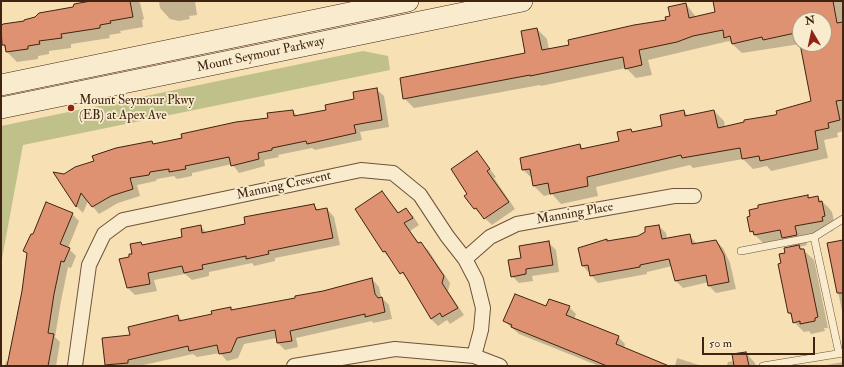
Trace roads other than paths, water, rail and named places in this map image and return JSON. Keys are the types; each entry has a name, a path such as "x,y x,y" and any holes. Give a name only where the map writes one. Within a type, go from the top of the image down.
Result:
{"main road":[{"name":"Mount Seymour Parkway","path":"1,108 522,1"},
{"name":"Mount Seymour Parkway","path":"1,84 401,2"}],"street":[{"path":"401,2 402,26"},
{"name":"Manning Crescent","path":"75,366 90,266 104,234 122,220 361,170 393,173 420,195 447,236 465,259 476,280 483,308 474,356"},
{"name":"Manning Place","path":"465,259 490,237 516,224 674,196 694,196"},
{"path":"294,366 328,363 396,349 474,356 500,366"}],"lane":[{"path":"741,251 814,237 843,219"},
{"path":"763,366 841,353 814,237"}],"place":[{"name":"Mount Seymour Pkwy (EB) at Apex Ave","path":"71,108"}]}
